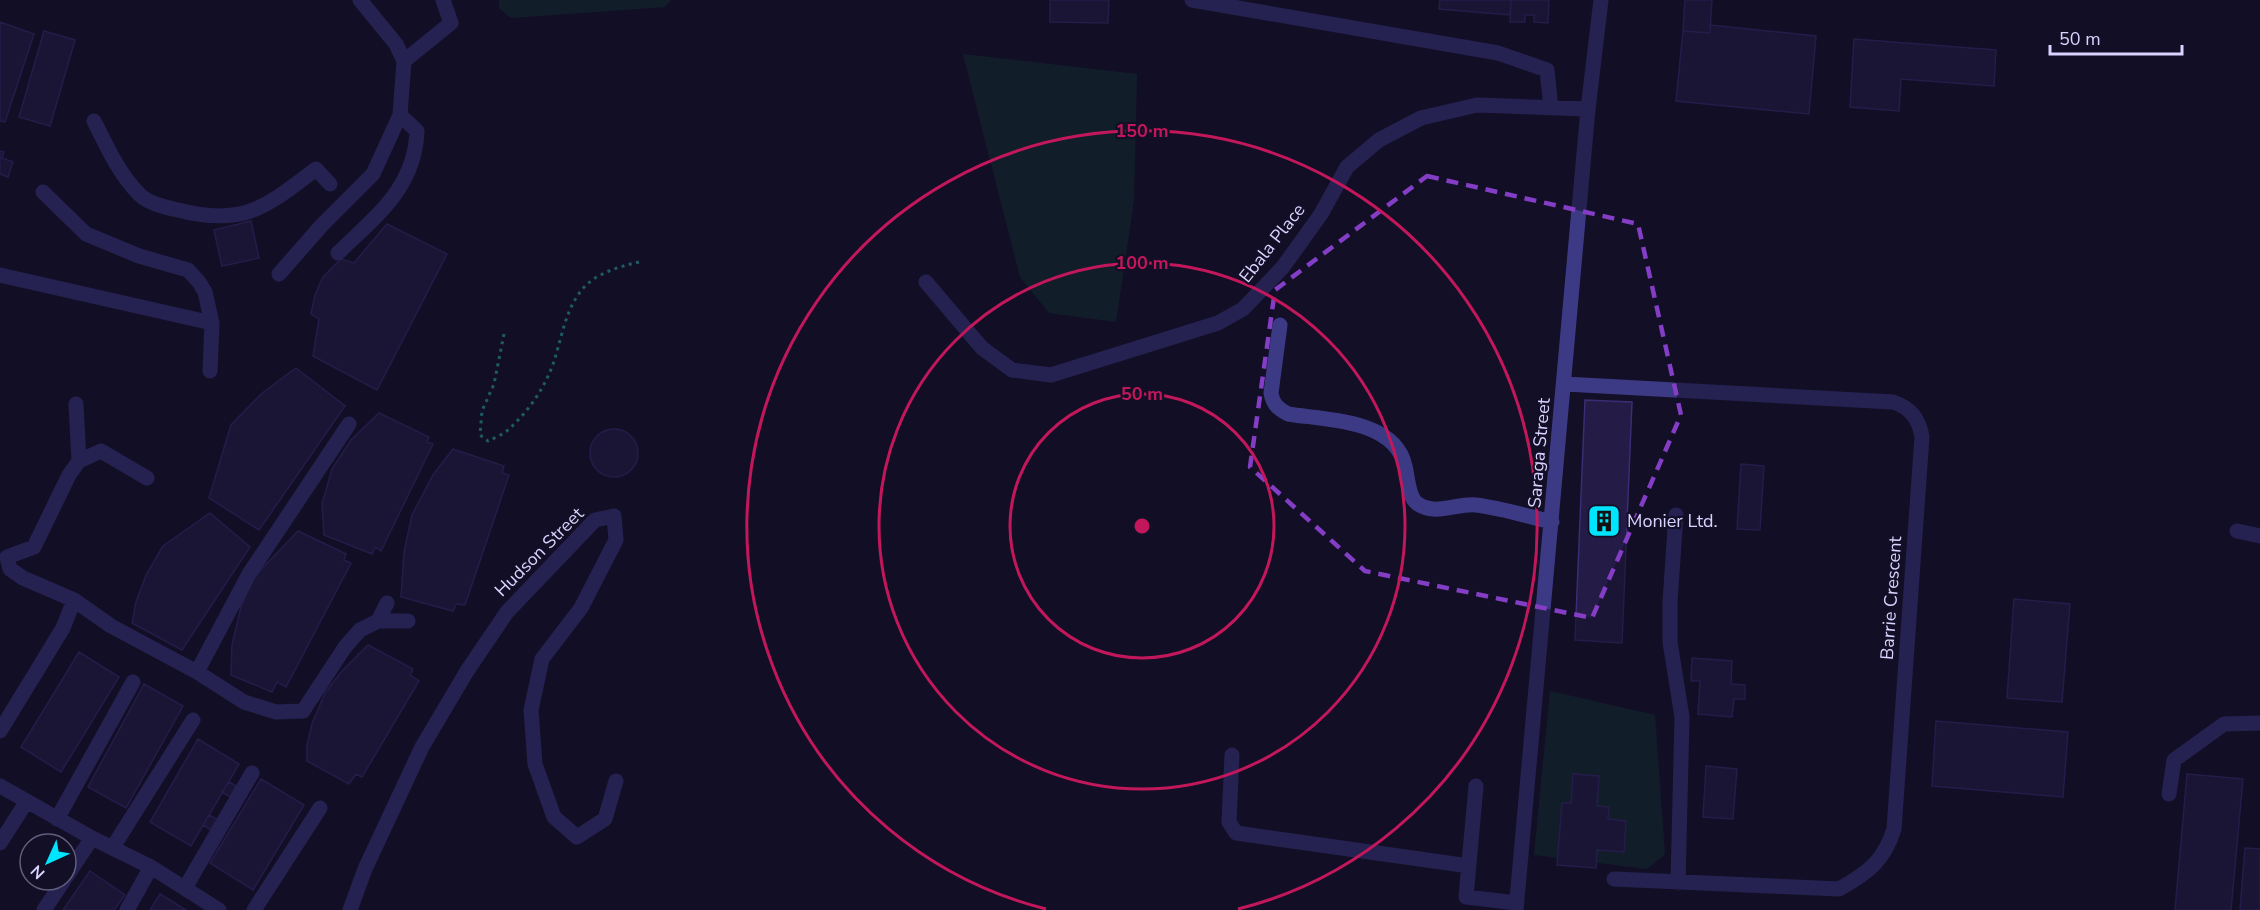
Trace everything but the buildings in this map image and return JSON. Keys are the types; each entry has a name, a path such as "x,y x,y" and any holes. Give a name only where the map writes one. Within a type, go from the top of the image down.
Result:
{"street":[{"path":"279,274 322,225 373,174 400,115 404,61 396,44 360,0"},
{"path":"404,61 451,23 443,0"},
{"path":"1192,0 1498,53 1547,70 1551,108"},
{"name":"Saraga Street","path":"1516,906 1600,0"},
{"name":"Ebala Place","path":"926,282 982,348 1012,370 1051,375 1218,323 1243,309 1283,267 1321,214 1347,167 1379,140 1421,118 1477,105 1588,110"},
{"path":"338,253 383,209 404,182 416,145 417,131 400,115"},
{"path":"94,121 118,169 132,186 149,202 169,208 220,217 257,210 276,200 316,169 330,184"},
{"path":"43,192 86,234 139,256 188,270 205,292 212,323 210,371"},
{"path":"0,274 212,323"},
{"path":"1280,325 1271,393 1273,403 1281,411 1345,422 1385,437 1401,454 1413,499 1423,507 1443,509 1474,505 1552,522"},
{"name":"Barrie Crescent","path":"1565,384 1893,402 1905,406 1920,426 1922,449 1894,829 1888,847 1873,867 1839,889 1614,879"},
{"path":"76,404 79,461"},
{"path":"197,672 249,574 349,424"},
{"path":"147,478 101,452 79,461 69,475 34,548 7,557 10,569 15,574 74,600 111,626 197,672 244,702 276,712 303,711 345,648 360,630 378,621 408,621"},
{"path":"1676,515 1670,602 1670,642 1682,717 1678,883"},
{"name":"Hudson Street","path":"350,910 365,869 422,747 467,671 507,612 595,520 614,516 616,540 581,608 542,660 531,710 535,764 554,817 577,837 605,819 616,781"},
{"path":"2237,531 2260,536"},
{"path":"0,731 63,628 74,600"},
{"path":"378,621 387,603"},
{"path":"57,819 133,682"},
{"path":"112,848 193,720"},
{"path":"2169,794 2174,760 2224,724 2260,723"},
{"path":"1232,755 1229,822 1236,833 1469,866"},
{"path":"185,888 252,773"},
{"path":"0,786 92,838 151,867 219,910"},
{"path":"1476,786 1466,897 1516,906"},
{"path":"0,843 27,801"},
{"path":"254,910 320,807"},
{"path":"78,859 92,838"},
{"path":"127,910 151,867"},
{"path":"44,910 56,892"}],"path":[{"path":"504,334 494,384 482,411 480,435 488,441 506,432 538,395 554,360 564,323 577,295 595,279 615,268 643,261"}],"highlighted area":[{"path":"1427,176 1638,224 1681,415 1592,618 1365,571 1250,467 1275,290"}],"green space":[{"path":"499,0 671,0 665,7 511,18 499,8"},
{"path":"963,54 1137,74 1134,200 1116,322 1049,313 1020,277"},
{"path":"1550,691 1655,715 1665,854 1647,869 1534,855"}],"place":[{"name":"Monier Ltd.","path":"1604,521"}]}
